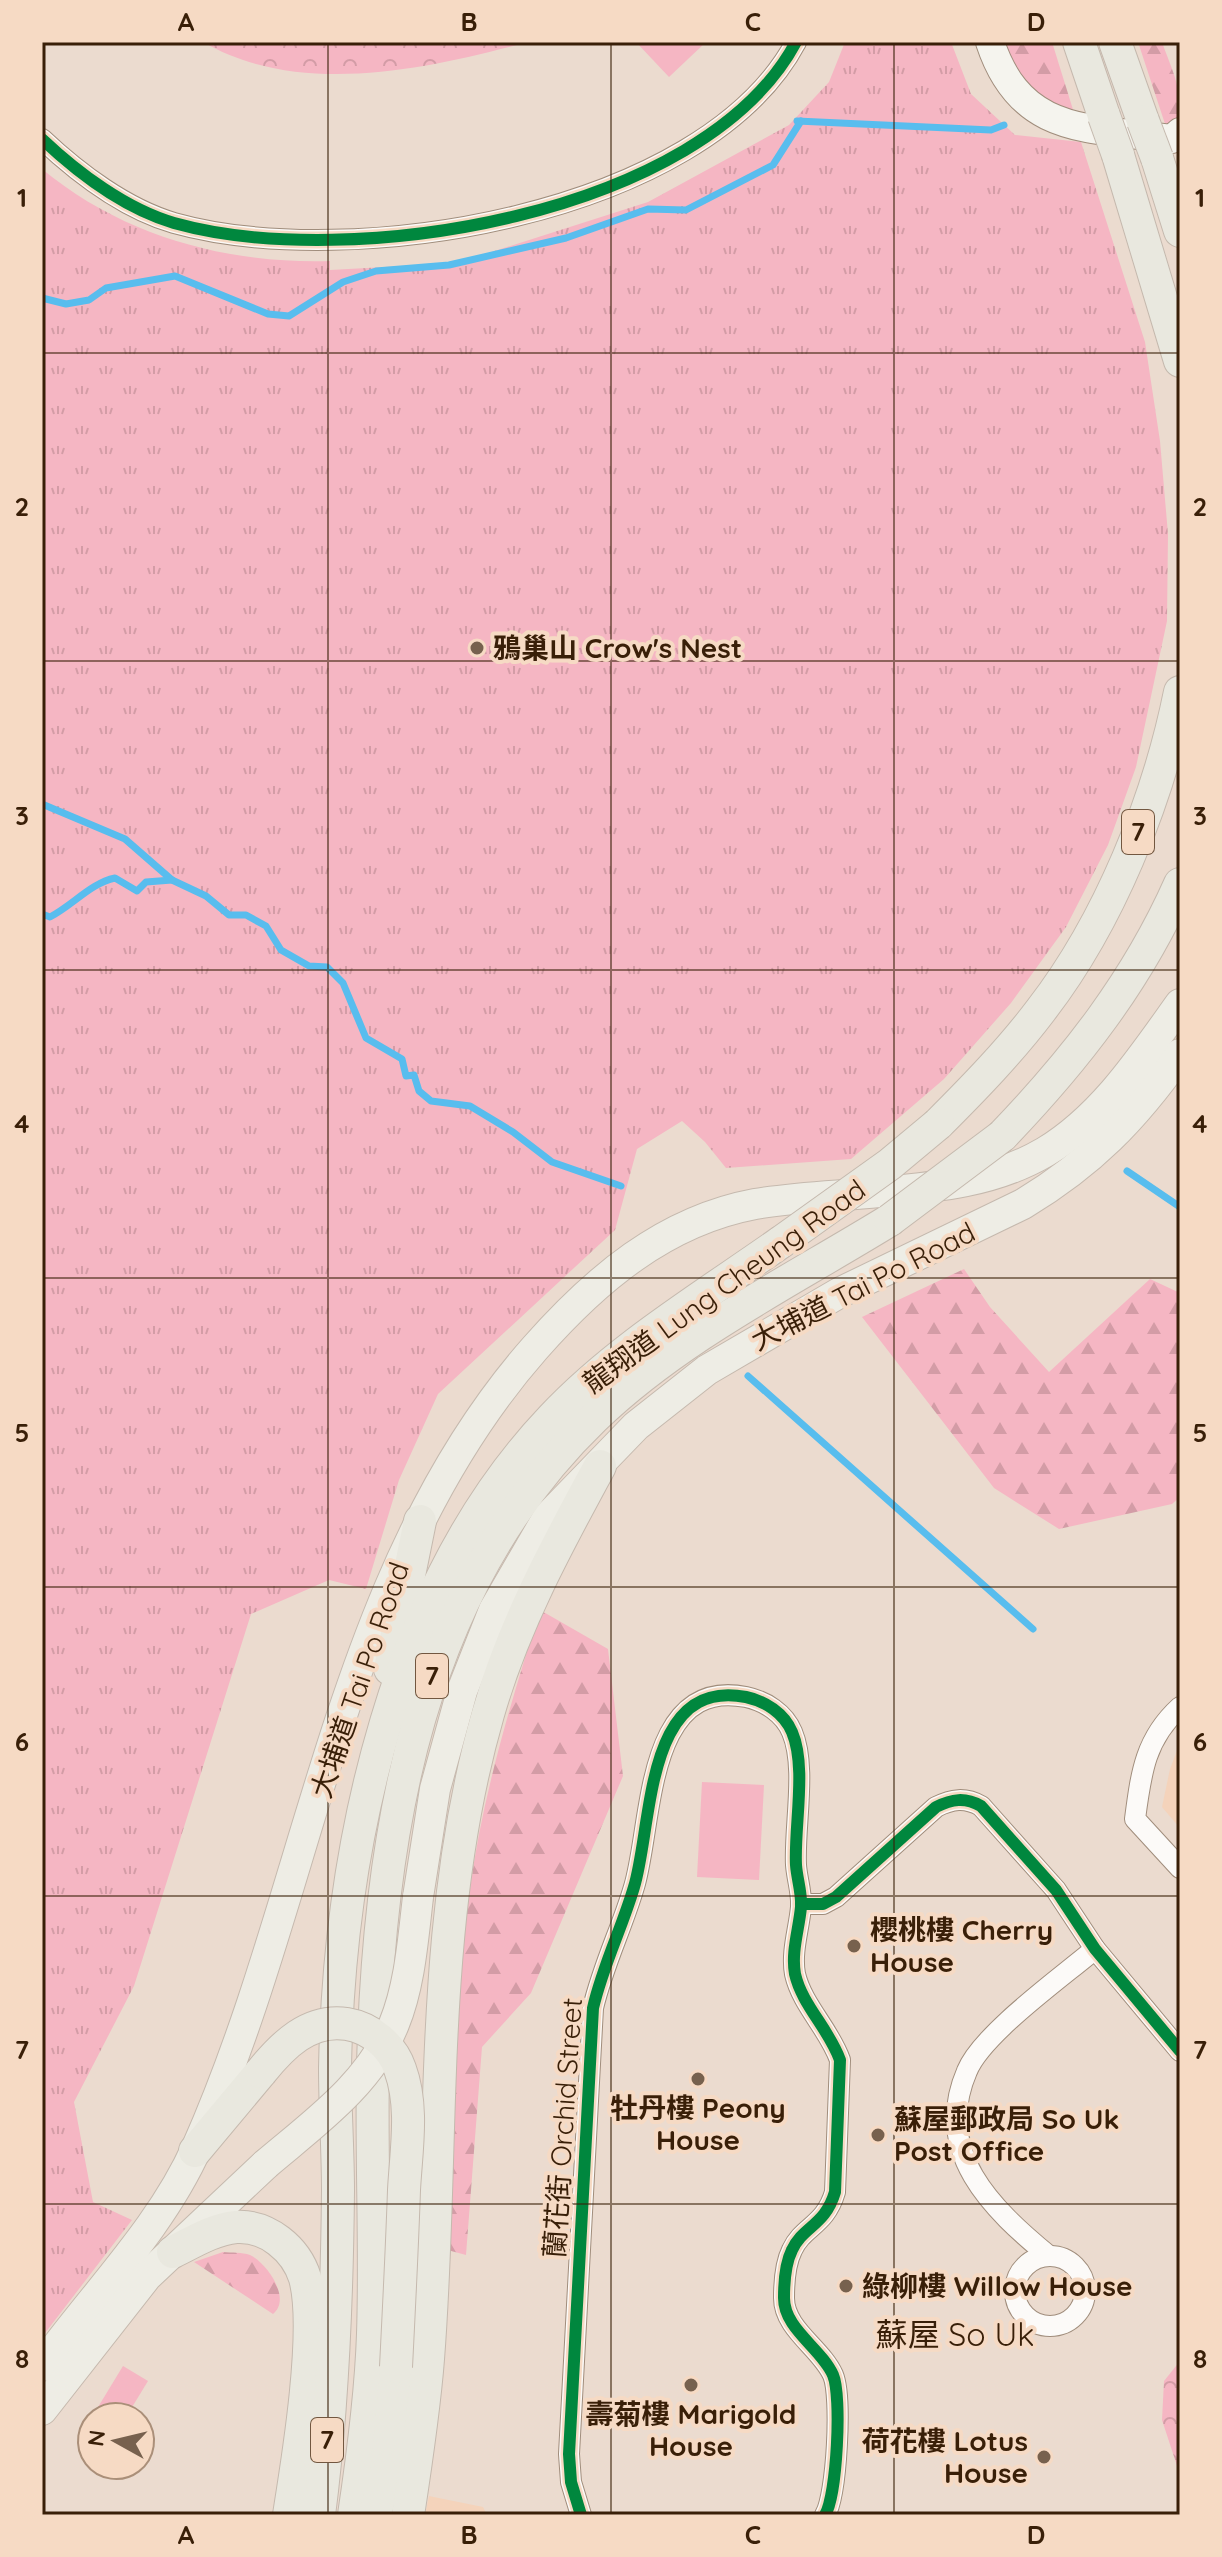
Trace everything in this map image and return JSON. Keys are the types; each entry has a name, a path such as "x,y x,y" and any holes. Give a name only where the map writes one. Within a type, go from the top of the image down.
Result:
{"highway":[{"path":"1079,42 1118,155 1180,361"},
{"path":"1115,42 1143,121 1172,142 1180,231"},
{"name":"龍翔道 Lung Cheung Road","path":"319,2515 334,2365 338,2189 335,2067 344,1942 361,1830 379,1747 400,1683 441,1582 479,1513 518,1457 551,1419 606,1368 890,1164 938,1124 979,1083 1043,1008 1103,906 1127,858 1161,770 1180,692"},
{"name":"龍翔道 Lung Cheung Road","path":"354,2515 372,2344 373,2067 379,1947 392,1837 407,1755 447,1633 505,1527 562,1453 645,1373 890,1220 1002,1136 1074,1058 1127,982 1180,884"},
{"path":"408,2515 429,2357 443,1965 461,1837 488,1713 510,1649 549,1563 600,1466"},
{"path":"379,1747 385,1696 420,1521"},
{"path":"195,2151 261,2072 295,2038 331,2024 352,2025 371,2033 389,2048 400,2067 408,2120 396,2367 387,2468 375,2515"},
{"path":"173,2252 221,2230 244,2227 277,2240 289,2250 304,2274 308,2309 307,2352 289,2515"}],"main road":[{"path":"990,42 1008,82 1035,111 1079,125 1172,142"},
{"name":"大埔道 Tai Po Road","path":"42,2366 142,2236 195,2151 263,1967 383,1599 420,1521 477,1422 519,1367 598,1284 654,1241 709,1216 755,1204 971,1182 1010,1169 1046,1151 1079,1127 1108,1099 1180,1004"},
{"name":"大埔道 Tai Po Road","path":"42,2410 113,2315 173,2252 348,2092 381,2050 402,1999 435,1789 478,1646 513,1574 548,1517 669,1397 745,1345 850,1287 984,1224 1059,1183 1123,1129 1180,1054"}],"street":[{"path":"42,139 91,180 132,205 171,222 230,236 297,241 382,240 513,219 640,173 703,139 751,103 780,71 796,42"},
{"name":"蘭花街 Orchid Street","path":"581,2515 571,2482 569,2454 589,2045 601,1974 637,1875 660,1758 674,1724 689,1709 708,1699 730,1694 754,1698 773,1708 787,1721 798,1749 796,1865 801,1904"},
{"path":"1180,1707 1159,1726 1151,1741 1135,1819 1180,1868"},
{"path":"825,2515 832,2491 837,2389 824,2361 786,2314 784,2301 792,2247 830,2211 835,2192 840,2060 833,2040 801,1991 794,1972 801,1904 823,1904 836,1897 936,1807 948,1801 972,1801 981,1806 1056,1890 1095,1949 1180,2051"},
{"path":"1049,2256 1014,2225 967,2171 959,2141 957,2107 967,2069 988,2044 1095,1949"}],"shaded area":[{"path":"1180,1743 1180,1828 1162,1807 1170,1769"},
{"path":"429,2496 483,2507 487,2515 425,2515"}],"green space":[{"path":"203,42 528,42 406,69 322,74 280,69 241,59"},
{"path":"636,42 706,42 669,77"},
{"path":"845,42 951,42 971,94 1015,135 1081,142 1145,342 1160,441 1168,534 1167,621 1136,767 1108,845 1066,927 1011,1003 944,1079 851,1159 726,1168 705,1142 682,1121 637,1149 615,1230 438,1394 399,1480 366,1589 329,1580 251,1614 134,1986 74,2102 93,2202 132,2220 42,2337 42,169 107,212 177,241 215,251 291,261 330,261 330,270 457,263 648,202 789,125 829,82"},
{"path":"999,42 1052,42 1075,116 1038,101"},
{"path":"1138,42 1162,42 1173,73 1179,94 1180,115 1177,125 1167,130"},
{"path":"964,1269 990,1307 1049,1372 1150,1279 1180,1293 1180,1497 1172,1504 1059,1529 994,1488 862,1317"},
{"path":"540,1610 608,1649 623,1776 531,1993 482,2047 466,2255 440,2248 451,2068 464,1933 490,1783"},
{"path":"702,1782 764,1785 759,1880 697,1877"},
{"path":"223,2252 250,2255 270,2273 280,2300 273,2314 194,2262"},
{"path":"1180,2361 1180,2475 1162,2420 1164,2381"},
{"path":"123,2366 148,2381 136,2401 102,2401"}],"waterway":[{"path":"797,121 991,130 1004,125"},
{"path":"42,298 66,304 89,300 106,288 175,276 268,314 289,316 343,282 376,271 449,265 566,238 648,209 686,210 773,165 801,121"},
{"path":"42,804 125,839 172,880 206,896 229,915 246,915 266,926 281,950 309,966 327,967 343,983 366,1038 402,1059 406,1076 414,1075 419,1091 431,1101 470,1106 513,1132 552,1162 621,1186"},
{"path":"42,914 50,917 98,885 115,878 137,891 146,882 172,880"},
{"path":"1127,1171 1180,1207"},
{"path":"748,1376 1033,1629"}],"cycle path":[{"path":"42,139 121,199 174,223 247,236 332,240 423,233 516,216 604,189 684,151 750,102 796,42"},
{"path":"581,2515 571,2482 569,2454 593,2008 634,1887 659,1761 671,1732 688,1710 713,1697 746,1697 760,1701 779,1714 792,1732 799,1762 796,1865 801,1902 795,1974 803,1996 840,2060 835,2192 826,2212 792,2250 786,2267 784,2292 790,2319 827,2365 836,2386 838,2423 835,2467 825,2515"},
{"path":"801,1904 823,1904 836,1897 936,1807 958,1800 975,1803 1056,1890 1095,1949 1180,2051"}],"place":[{"name":"鴉巢山 Crow's Nest","path":"477,648"},
{"name":"櫻桃樓 Cherry House","path":"854,1946"},
{"name":"牡丹樓 Peony House","path":"698,2079"},
{"name":"蘇屋郵政局 So Uk Post Office","path":"878,2135"},
{"name":"綠柳樓 Willow House","path":"846,2286"},
{"name":"壽菊樓 Marigold House","path":"691,2385"},
{"name":"荷花樓 Lotus House","path":"1044,2457"}],"district":[{"name":"蘇屋 So Uk","path":"955,2335"}]}
